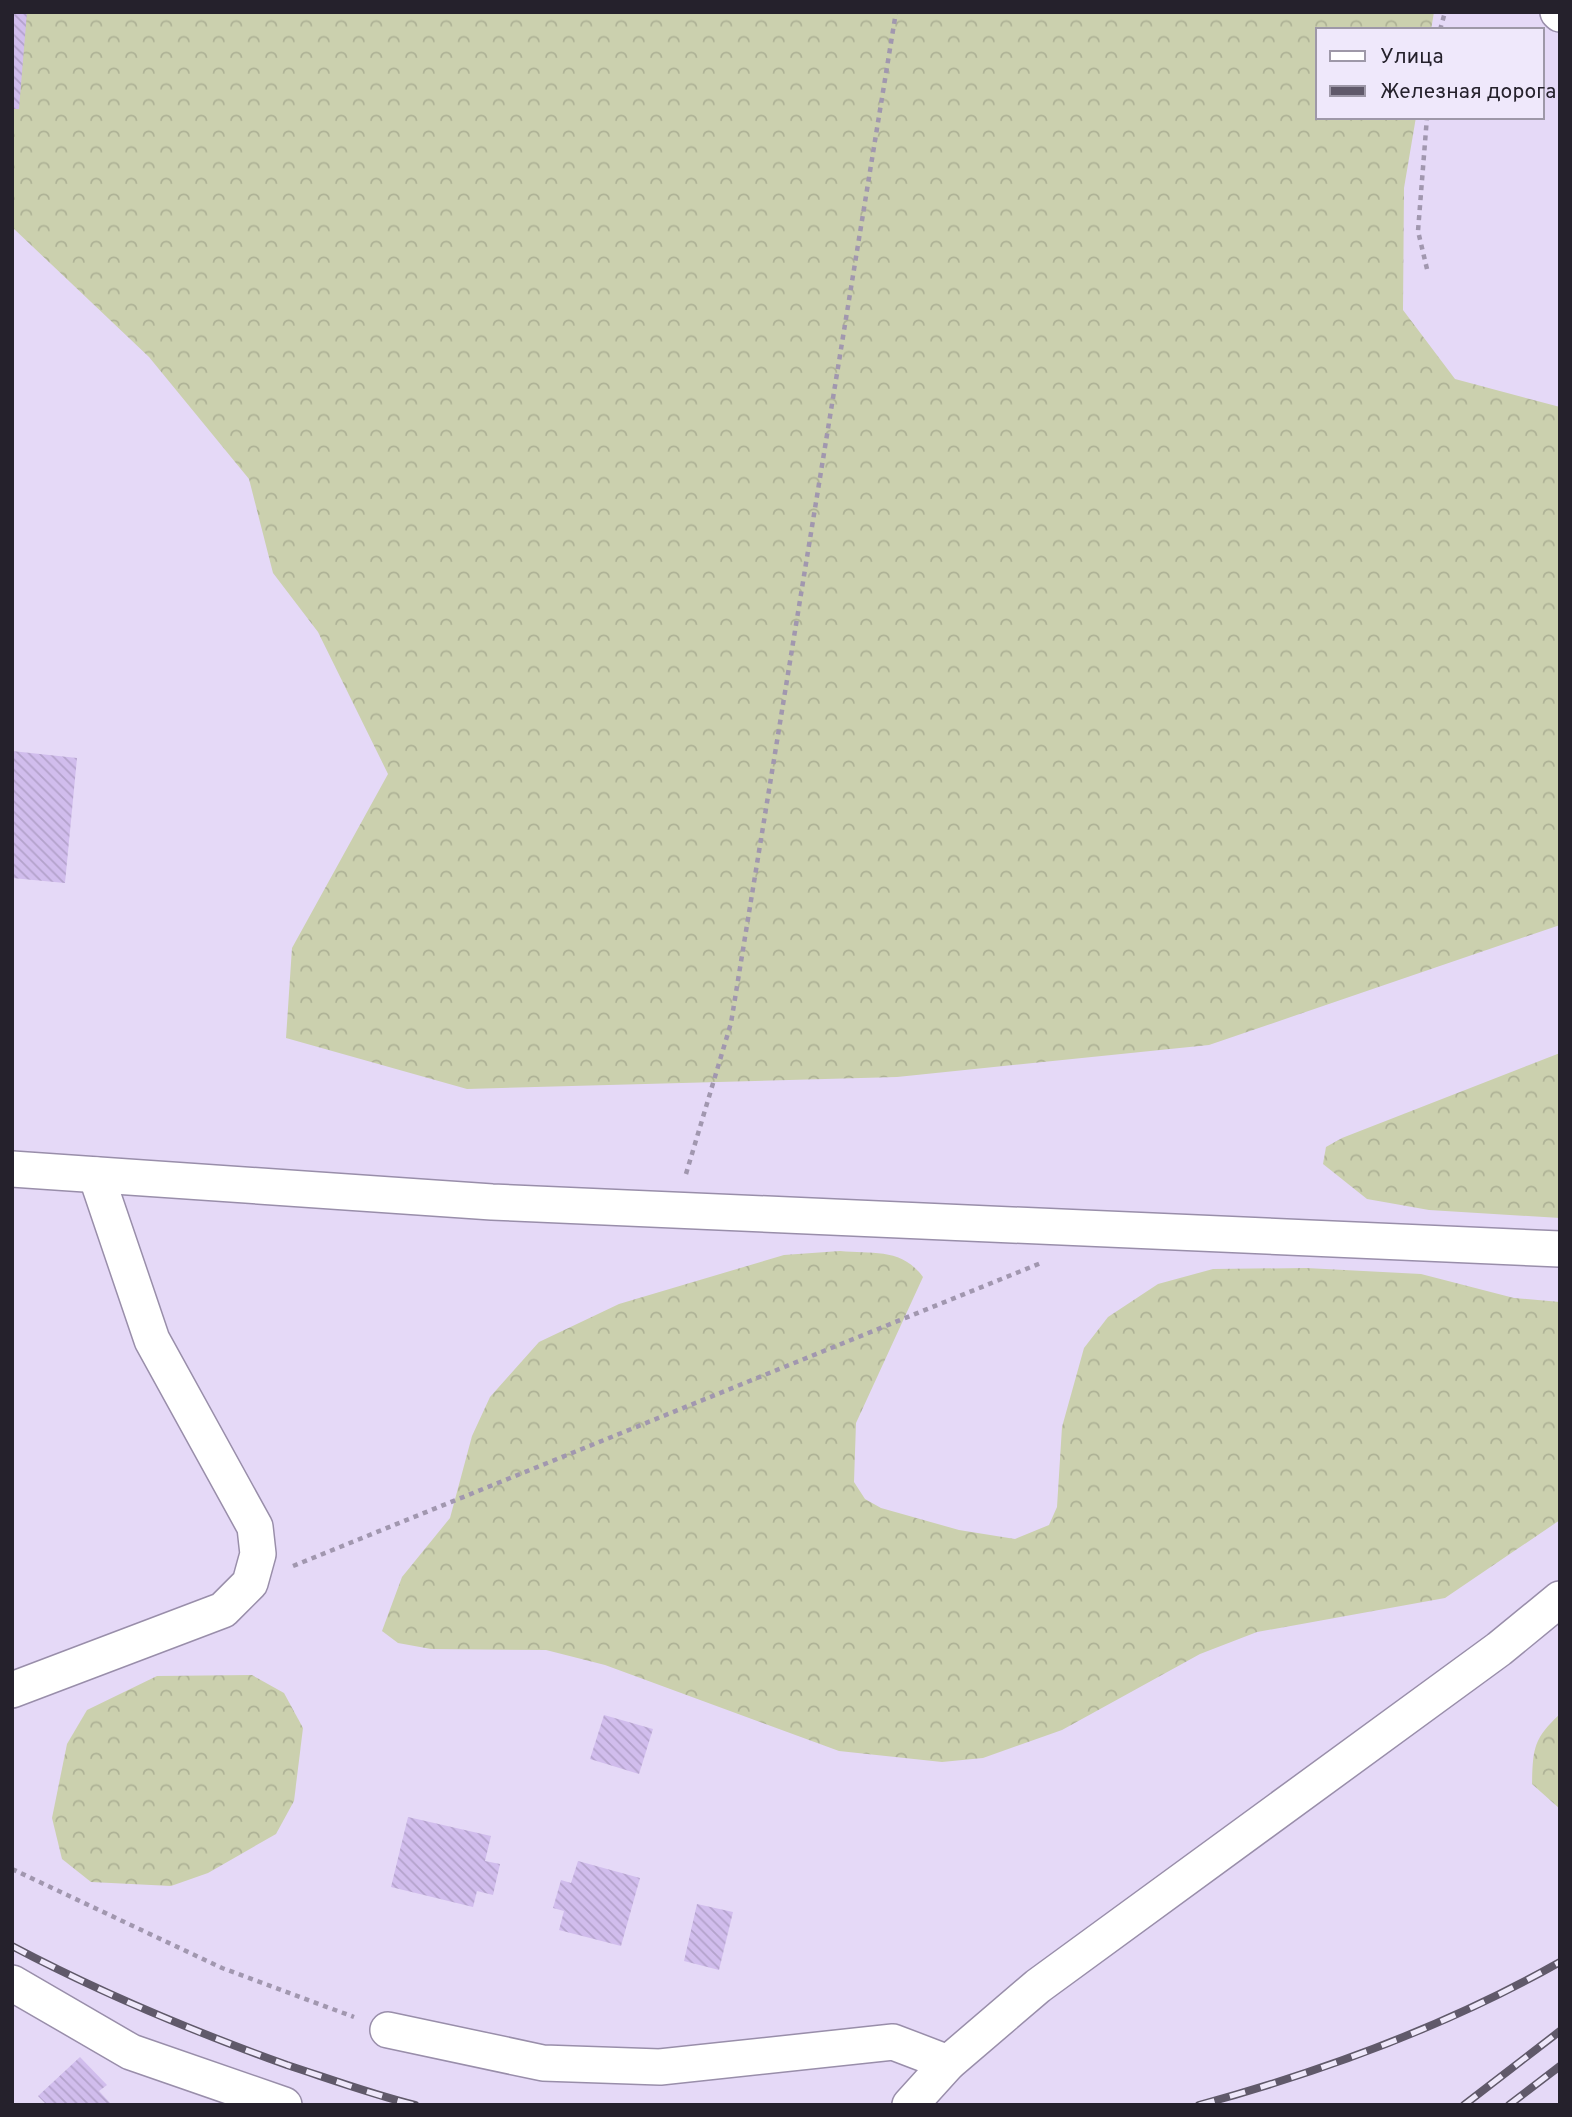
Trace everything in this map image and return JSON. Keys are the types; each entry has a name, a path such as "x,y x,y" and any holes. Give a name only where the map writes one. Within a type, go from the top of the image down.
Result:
{"street":[{"path":"12,1169 492,1202 1560,1250"},
{"path":"12,1690 223,1610 250,1583 258,1553 255,1527 152,1340 96,1175"},
{"path":"910,2105 948,2063 1038,1986 1499,1649 1560,1599"},
{"path":"12,1983 131,2052 284,2105"},
{"path":"388,2030 543,2063 660,2067 893,2042 948,2063"}],"path":[{"path":"675,1210 731,1023 896,12"},
{"path":"1427,119 1418,231 1427,269"},
{"path":"250,1583 1046,1261"},
{"path":"12,1869 222,1968 388,2030"}],"green space":[{"path":"21,12 1434,12 1431,28 1316,28 1316,119 1416,119 1404,188 1403,310 1455,379 1560,407 1560,925 1209,1045 897,1077 467,1089 286,1038 292,948 388,774 318,632 273,573 249,479 149,357 12,227 12,61"},
{"path":"1560,1053 1560,1218 1429,1210 1367,1199 1323,1164 1326,1147 1342,1138"},
{"path":"840,1251 896,1257 906,1261 923,1277 856,1423 854,1482 865,1499 881,1508 959,1530 1015,1539 1049,1525 1057,1507 1062,1427 1084,1348 1108,1317 1158,1284 1213,1269 1306,1268 1421,1274 1514,1298 1560,1302 1560,1520 1445,1598 1257,1632 1200,1654 1062,1730 983,1758 942,1762 839,1751 605,1665 546,1650 431,1649 398,1643 382,1631 402,1577 450,1518 472,1436 490,1397 539,1342 619,1304 784,1255"},
{"path":"252,1675 284,1693 303,1728 294,1801 276,1834 208,1873 171,1886 91,1882 62,1859 52,1818 67,1744 87,1710 157,1676"},
{"path":"1560,1714 1560,1809 1532,1784 1536,1745 1544,1731"}],"building":[{"path":"12,12 27,12 19,109 12,109"},
{"path":"12,751 77,758 65,883 12,878"},
{"path":"604,1715 653,1729 639,1774 590,1759"},
{"path":"408,1817 491,1836 485,1861 500,1864 493,1895 477,1891 473,1907 391,1887"},
{"path":"578,1861 640,1878 621,1946 559,1930 564,1911 553,1908 561,1880 571,1883"},
{"path":"697,1904 733,1912 719,1970 684,1961"},
{"path":"80,2057 107,2085 99,2091 112,2105 47,2105 38,2096"}],"railway":[{"path":"12,1946 113,1995 216,2039 287,2065 415,2105"},
{"path":"1199,2105 1246,2092 1384,2045 1474,2007 1560,1962"},
{"path":"1464,2105 1560,2031"},
{"path":"1509,2105 1560,2066"}]}
